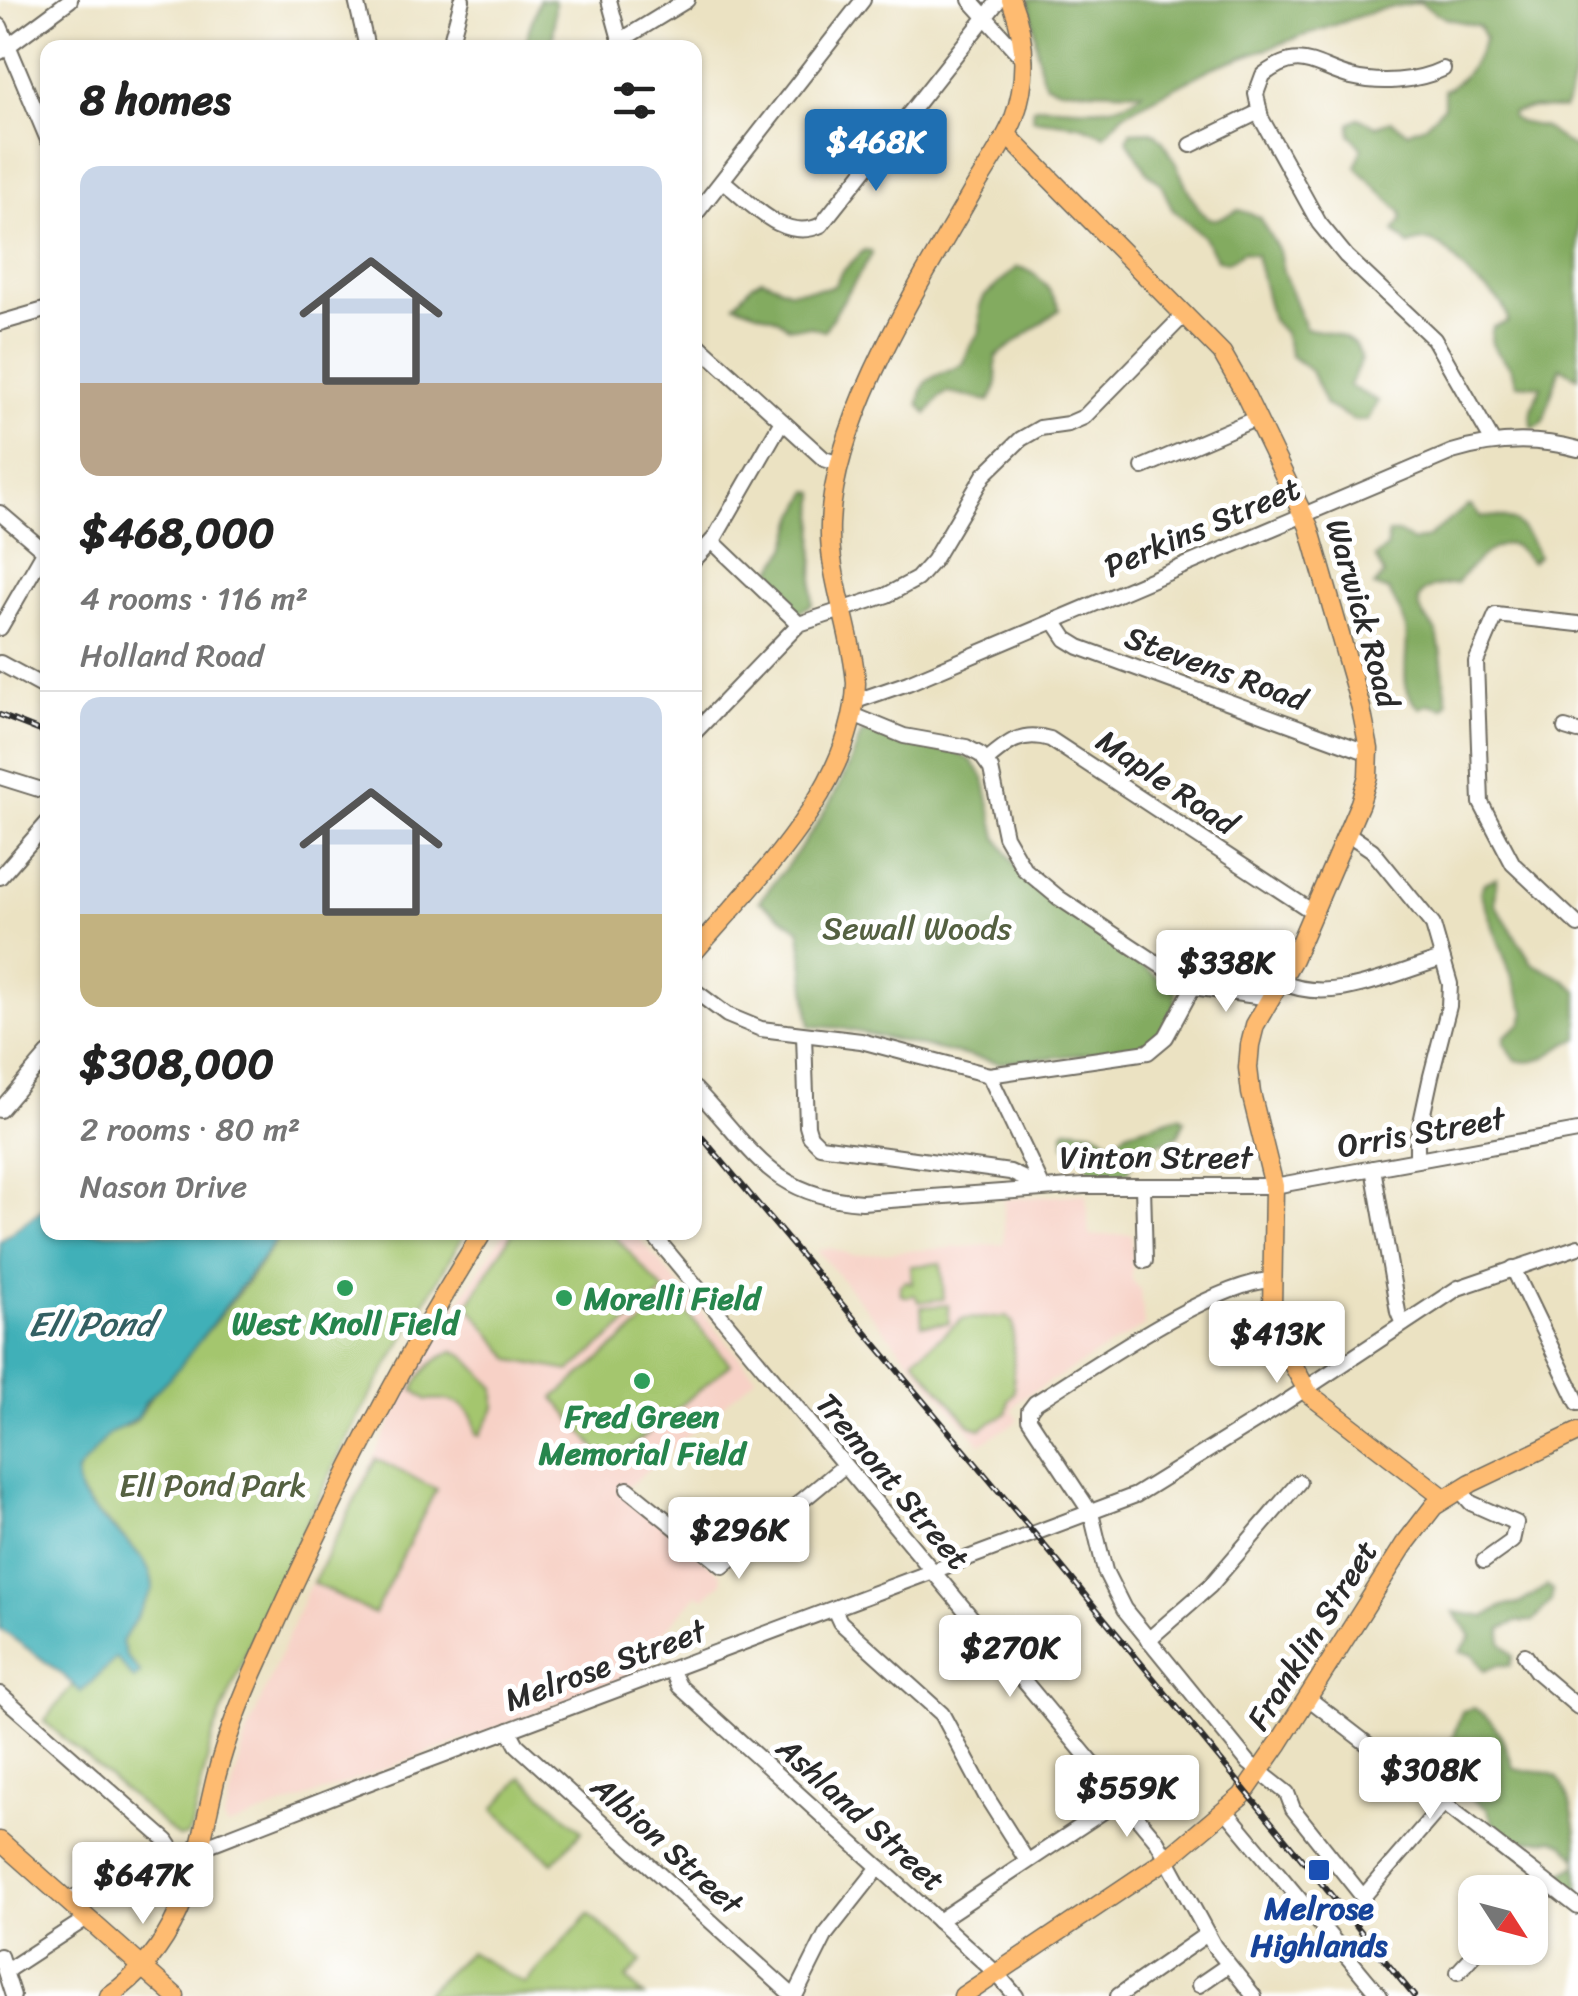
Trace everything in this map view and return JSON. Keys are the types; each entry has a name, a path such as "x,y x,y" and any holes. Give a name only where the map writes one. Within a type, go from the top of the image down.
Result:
{"main road":[{"path":"702,943 800,826 833,769 854,708 855,666 830,540 840,464 863,400 898,326 1007,135 1020,99 1024,61 1021,30 1011,0"},
{"name":"Warwick Road","path":"1007,135 1225,358 1304,514 1362,708 1369,753 1366,784 1313,912 1254,1032 1248,1068 1251,1093 1274,1186"},
{"name":"Vinton Street","path":"1274,1186 1272,1313 1306,1389 1330,1412 1452,1493"},
{"path":"109,1996 142,1966 176,1919 202,1847 229,1734 266,1644 372,1424 478,1240"},
{"name":"Franklin Street","path":"964,1996 1167,1859 1226,1811 1261,1772 1414,1529 1452,1493 1578,1432"},
{"path":"0,1841 176,1996"}],"street":[{"path":"4,49 70,0"},
{"path":"356,0 368,40"},
{"path":"451,40 462,0"},
{"path":"608,0 620,40"},
{"path":"627,40 687,0"},
{"path":"702,207 863,0"},
{"path":"970,0 1024,61"},
{"path":"724,182 784,228 803,231 821,225 832,216 999,0"},
{"path":"0,26 4,49 40,123"},
{"path":"1443,69 1419,79 1360,78 1313,61 1294,60 1262,77 1256,94 1259,112 1320,223 1346,256 1434,339 1493,442"},
{"path":"1191,145 1259,112"},
{"path":"0,323 40,310"},
{"path":"702,725 800,624 887,595 917,579 933,561 991,467 1032,431 1084,417 1185,314"},
{"path":"702,354 824,458 840,464"},
{"path":"1143,467 1257,418"},
{"path":"702,551 782,421"},
{"name":"Perkins Street","path":"854,708 1430,461 1493,442 1536,441 1578,450"},
{"path":"0,513 40,545"},
{"path":"712,540 800,624"},
{"path":"0,628 40,560"},
{"path":"1578,624 1496,615 1476,662 1481,803 1512,864 1578,926"},
{"name":"Stevens Road","path":"1054,621 1066,639 1078,647 1369,753"},
{"path":"0,663 40,685"},
{"path":"854,708 908,737 966,747 987,760 1004,836 1024,870 1059,898 1192,986 1304,991 1377,982 1442,960"},
{"name":"Maple Road","path":"987,760 1020,737 1050,739 1313,912"},
{"path":"0,777 40,790"},
{"path":"0,877 40,831"},
{"path":"1348,833 1372,850 1431,922 1451,996 1417,1141 1417,1159"},
{"path":"702,996 743,1023 772,1032 861,1042 989,1076 1148,1052 1166,1037 1192,986"},
{"path":"804,1035 808,1129 820,1146 1010,1172 1043,1188"},
{"path":"0,1110 40,1063"},
{"path":"989,1076 1043,1188"},
{"name":"Vinton Street","path":"702,1097 762,1164 783,1180 815,1194 872,1202 1043,1188 1274,1186"},
{"name":"Orris Street","path":"1274,1186 1578,1132"},
{"path":"1372,1168 1403,1324"},
{"path":"1143,1186 1145,1262"},
{"name":"Tremont Street","path":"658,1240 1158,1842 1207,1934 1254,1996"},
{"name":"Melrose Street","path":"66,1900 1149,1488 1458,1288 1578,1247"},
{"path":"1513,1268 1578,1403"},
{"path":"1272,1280 1220,1294 1031,1406 1030,1421 1090,1513 1111,1586 1148,1640 1222,1732 1288,1793 1293,1809 1363,1897 1442,1804"},
{"path":"628,1489 722,1566 844,1466"},
{"path":"1148,1640 1210,1586 1299,1482"},
{"path":"1452,1493 1516,1523 1512,1541 1484,1561"},
{"path":"834,1610 841,1623 944,1716 994,1810 1027,1861"},
{"path":"1525,1655 1544,1679 1578,1707"},
{"name":"Ashland Street","path":"672,1671 676,1683 997,1974 1016,1996"},
{"path":"0,1694 167,1841 177,1856"},
{"path":"1308,1698 1442,1804 1522,1875"},
{"name":"Albion Street","path":"509,1730 517,1745 794,1996"},
{"path":"938,1921 1122,1799"},
{"path":"1226,1811 1380,1996"},
{"path":"794,1996 826,1934 878,1868"},
{"path":"1548,1893 1578,1907"},
{"path":"13,1996 3,1964 87,1918"},
{"path":"1118,1996 1207,1934"},
{"path":"1199,1985 1228,1965"},
{"path":"1458,1972 1464,1965"}],"shaded area":[{"path":"1086,1194 1089,1236 1132,1234 1132,1280 1141,1291 1144,1326 1019,1400 1012,1410 1019,1420 980,1444 817,1250 829,1248 852,1255 1004,1244 1004,1199"},
{"path":"499,1240 641,1240 756,1377 624,1490 721,1574 722,1582 704,1598 697,1594 649,1649 640,1671 227,1827 224,1819 247,1734 306,1593 408,1388"}],"green space":[{"path":"539,0 554,0 553,40 525,40"},
{"path":"1028,0 1578,0 1574,72 1563,109 1531,108 1512,113 1512,117 1543,127 1574,148 1578,145 1578,378 1560,367 1543,422 1533,428 1532,412 1541,386 1517,384 1491,340 1493,327 1508,322 1503,306 1443,248 1426,241 1409,245 1394,231 1402,220 1401,212 1356,167 1362,148 1350,134 1350,123 1358,118 1376,126 1391,121 1407,132 1425,125 1444,106 1444,90 1464,76 1474,62 1485,38 1479,26 1445,18 1419,2 1374,11 1214,67 1125,113 1105,135 1080,125 1032,119 1033,108 1040,106 1108,107 1132,100 1142,92 1060,89 1046,84"},
{"path":"1151,131 1169,151 1191,197 1207,217 1216,219 1239,210 1259,217 1279,251 1305,328 1340,336 1354,344 1361,360 1349,386 1378,401 1367,421 1354,420 1326,405 1311,371 1291,356 1284,333 1272,320 1256,255 1244,252 1227,262 1217,260 1204,237 1172,209 1161,184 1148,173 1127,140 1130,132"},
{"path":"864,250 872,254 824,331 789,327 735,304 762,279 790,291 829,288"},
{"path":"1017,267 1037,277 1060,309 997,356 996,387 989,401 948,392 927,414 919,404 925,385 934,376 964,363 980,331 984,297"},
{"path":"810,491 816,493 812,605 798,612 769,575 787,548 797,514"},
{"path":"1467,506 1481,517 1502,517 1517,524 1538,556 1532,562 1517,548 1505,544 1481,557 1457,583 1430,588 1420,596 1421,611 1438,638 1448,702 1444,708 1428,704 1420,708 1412,701 1406,682 1405,624 1389,591 1374,586 1384,574 1375,557 1386,549 1389,533 1399,533 1413,542 1427,538"},
{"name":"Sewall Woods","path":"868,731 903,745 955,752 972,761 984,778 997,837 1020,873 1055,904 1175,990 1174,1009 1158,1034 1133,1049 1000,1063 840,1028 810,1026 800,930 759,901 818,822 842,780 861,734"},
{"path":"1497,878 1495,904 1532,963 1578,991 1578,1039 1535,1061 1516,1060 1504,1043 1505,1036 1522,1023 1525,1012 1480,892 1484,883"},
{"path":"1180,1116 1185,1120 1178,1136 1138,1151 1128,1172 1103,1178 1088,1176 1088,1160 1065,1146 1064,1132 1068,1128 1096,1131 1111,1142 1129,1131"},
{"name":"Ell Pond Park","path":"276,1240 461,1240 357,1419 258,1624 213,1735 191,1829 187,1836 179,1838 44,1721 74,1684 81,1691 116,1658 134,1678 140,1673 126,1656 122,1642 153,1588 140,1557 87,1502 76,1477 105,1438 133,1423"},
{"name":"Morelli Field","path":"508,1240 618,1240 665,1292 570,1371 512,1360 468,1305"},
{"path":"941,1263 944,1299 919,1302 914,1294 901,1295 900,1285 912,1283 911,1266"},
{"name":"Fred Green Memorial Field","path":"674,1297 730,1364 610,1465 554,1398"},
{"path":"948,1305 949,1323 922,1325 921,1307"},
{"path":"1007,1317 1013,1323 1014,1392 1007,1413 980,1429 970,1425 914,1359 962,1319"},
{"path":"454,1351 464,1355 495,1388 495,1408 480,1435 476,1434 471,1416 460,1405 427,1400 414,1390 430,1366"},
{"path":"376,1459 436,1489 374,1614 313,1583"},
{"path":"1547,1586 1553,1590 1551,1601 1533,1621 1516,1622 1501,1629 1502,1643 1513,1656 1510,1665 1484,1671 1473,1654 1460,1652 1471,1636 1454,1612 1485,1617 1505,1605 1519,1604"},
{"path":"1474,1708 1500,1734 1513,1768 1552,1774 1564,1787 1575,1831 1578,1865 1578,1895 1556,1881 1577,1865 1577,1858 1564,1844 1554,1840 1517,1841 1495,1827 1487,1809 1467,1795 1452,1775 1446,1756 1462,1711"},
{"path":"522,1777 582,1831 553,1863 494,1809"},
{"path":"589,1914 642,1961 626,1979 644,1996 422,1996 469,1952 525,1984"}],"water":[{"name":"Ell Pond","path":"40,1211 40,1240 276,1240 178,1369 146,1401 138,1417 108,1435 77,1472 78,1488 86,1502 139,1555 153,1588 122,1642 126,1656 140,1673 134,1679 116,1658 81,1692 0,1629 0,1241"}],"railway":[{"path":"0,715 40,731"},
{"path":"702,1137 1039,1539 1414,1996"}],"place":[{"name":"West Knoll Field","path":"345,1288"},
{"name":"Morelli Field","path":"564,1298"},
{"name":"Fred Green Memorial Field","path":"642,1381"},
{"name":"Melrose Highlands","path":"1319,1870"}]}
